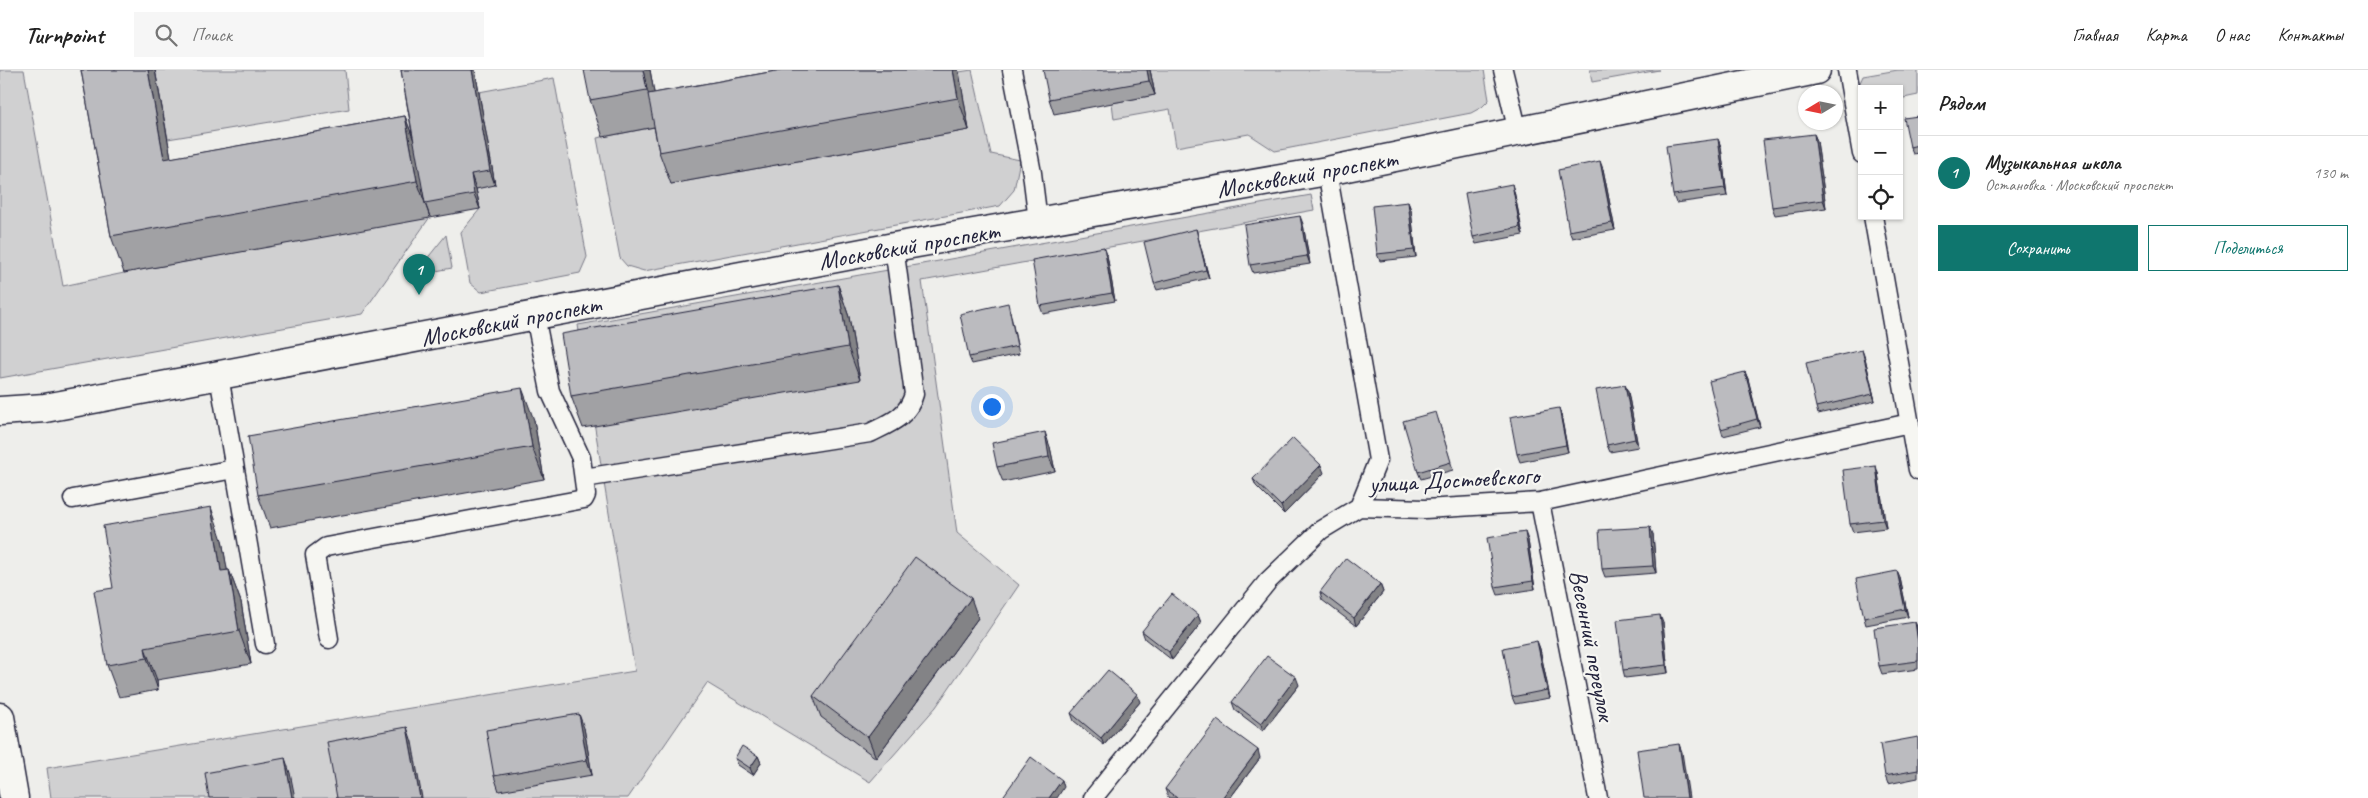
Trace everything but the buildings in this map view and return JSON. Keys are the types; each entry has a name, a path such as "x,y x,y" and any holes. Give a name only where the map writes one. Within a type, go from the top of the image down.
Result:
{"street":[{"name":"Московский проспект","path":"0,411 45,408 894,247 1327,171 1816,70"},
{"path":"0,717 14,798"}],"lane":[{"path":"1012,70 1032,173 1038,221"},
{"path":"1503,70 1518,132"},
{"path":"1847,70 1858,132"},
{"path":"1327,171 1378,460 1359,507"},
{"path":"1874,220 1918,470"},
{"path":"584,478 870,433 893,422 910,407 914,394 894,247"},
{"path":"329,638 315,555 326,547 581,501 586,495 581,458 550,391 535,316"},
{"path":"219,376 265,644"},
{"name":"улица Достоевского","path":"1092,798 1268,581 1321,530 1359,507 1425,509 1540,502 1910,424"},
{"path":"73,499 234,469"},
{"name":"Весенний переулок","path":"1540,502 1598,798"}],"shaded area":[{"path":"0,70 24,70 63,286 124,273 430,217 362,314 0,378"},
{"path":"155,70 345,70 349,109 168,139"},
{"path":"972,70 991,154 1020,160 1014,190 1000,206 644,271 627,266 620,258 597,138 660,126 671,184 969,130 959,72"},
{"path":"1150,70 1484,70 1489,100 1482,107 1471,113 1275,151 1249,134 1176,147 1170,109 1114,119 1112,103 1155,95"},
{"path":"1590,70 1659,70 1592,82"},
{"path":"1898,70 1918,70 1918,95 1903,98 1903,85 1859,85 1863,76"},
{"path":"554,78 587,257 580,273 481,292 470,283 461,232 480,209 476,189 479,92"},
{"path":"1311,195 1314,210 922,281 957,533 1019,585 936,707 870,782 707,683 628,798 51,798 47,768 635,671 578,325"},
{"path":"446,235 452,268 414,275"}],"place":[{"name":"Музыкальная школа","path":"419,295"}]}
